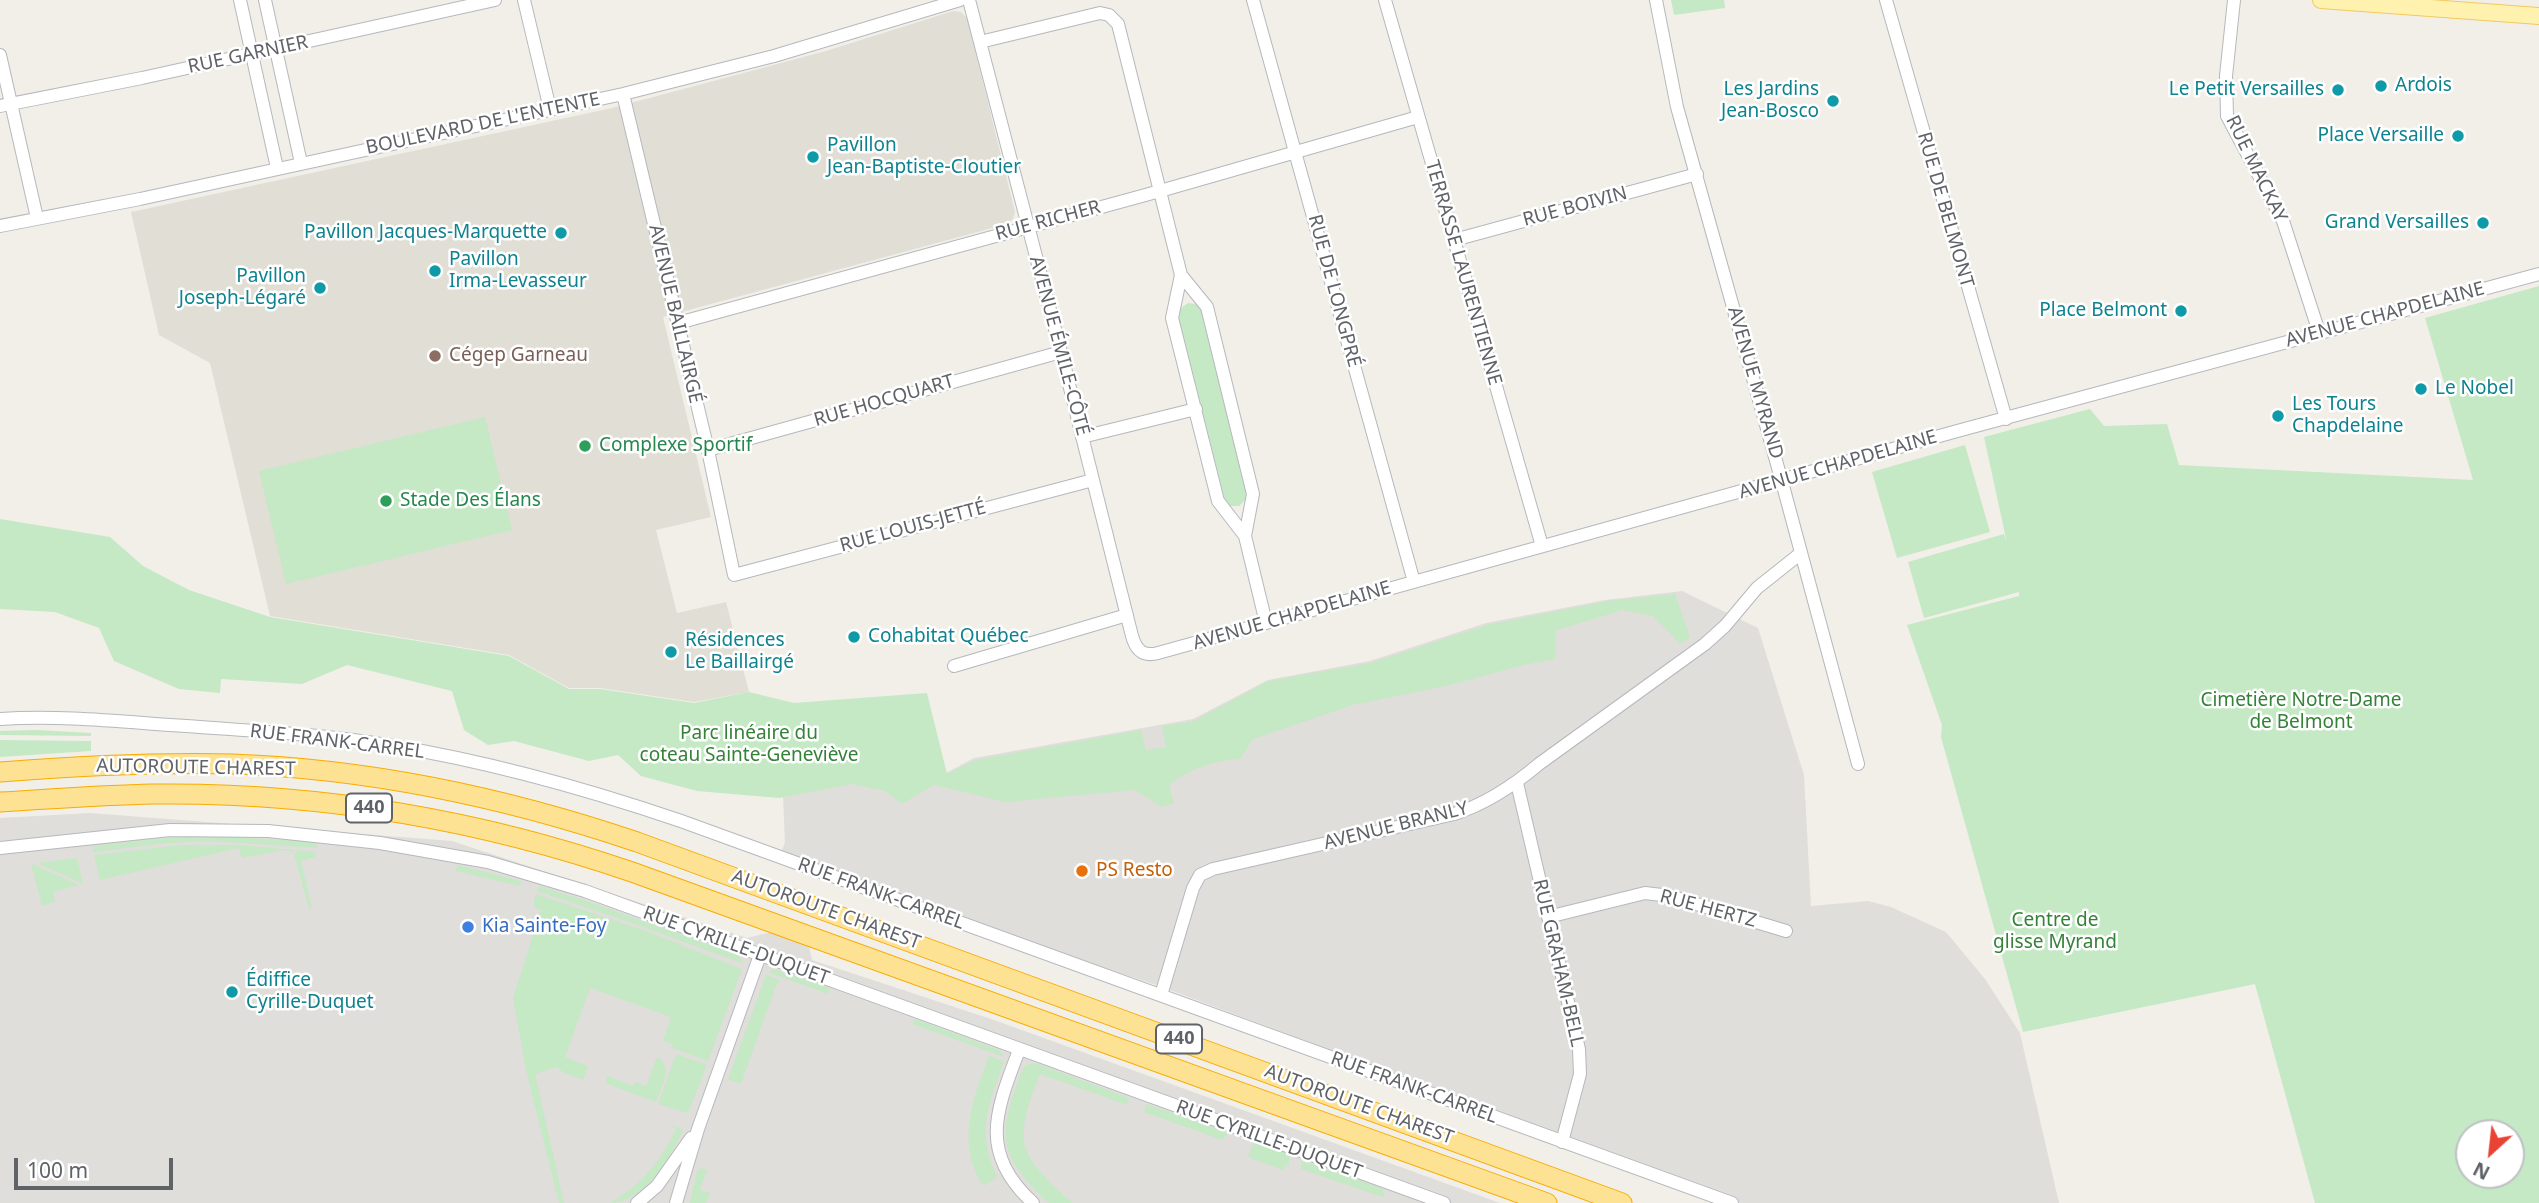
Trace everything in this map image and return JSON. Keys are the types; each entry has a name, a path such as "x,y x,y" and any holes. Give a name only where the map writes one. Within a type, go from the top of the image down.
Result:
{"highway":[{"name":"AUTOROUTE CHAREST","path":"0,772 137,764 263,766 385,779 526,808 638,842 1622,1203"},
{"name":"AUTOROUTE CHAREST","path":"0,802 145,794 268,797 411,814 514,836 632,872 1547,1203"}],"main road":[{"path":"2321,0 2539,16"}],"street":[{"path":"240,0 278,168"},
{"path":"265,0 301,163"},
{"name":"RUE GARNIER","path":"6,105 495,0"},
{"path":"524,0 550,109"},
{"name":"BOULEVARD DE L'ENTENTE","path":"0,226 140,199 623,94 774,56 960,0"},
{"name":"AVENUE ÉMILE-CÔTÉ","path":"969,0 1133,642 1139,651"},
{"name":"RUE DE LONGPRÉ","path":"1253,0 1414,582"},
{"name":"TERRASSE LAURENTIENNE","path":"1385,0 1542,546"},
{"name":"AVENUE MYRAND","path":"1657,0 1677,107 1858,764"},
{"name":"RUE DE BELMONT","path":"1886,0 2007,419"},
{"name":"RUE MACKAY","path":"2234,0 2226,76 2228,116 2283,221 2319,332"},
{"path":"980,42 1100,13 1114,18 1118,24 1181,275 1207,307 1253,494 1245,536"},
{"path":"0,55 6,105 37,218"},
{"name":"AVENUE BAILLAIRGÉ","path":"623,94 708,450 734,575"},
{"name":"RUE RICHER","path":"678,323 1418,117"},
{"name":"RUE BOIVIN","path":"1454,240 1697,174"},
{"name":"AVENUE CHAPDELAINE","path":"1139,651 1147,654 1158,653 2319,332 2539,274"},
{"path":"1181,275 1172,318 1218,501 1245,536 1266,623"},
{"name":"RUE HOCQUART","path":"708,450 1061,352"},
{"path":"1082,437 1196,410"},
{"name":"RUE LOUIS-JETTÉ","path":"734,575 1093,480"},
{"name":"AVENUE BRANLY","path":"1161,995 1193,888 1200,876 1206,872 1454,814 1482,804 1517,783 1539,764 1704,644 1725,626 1756,588 1801,553"},
{"path":"954,666 1126,615"},
{"name":"RUE FRANK-CARREL","path":"0,719 72,719 291,734 385,744 508,768 559,781 681,821 1732,1203"},
{"name":"RUE GRAHAM-BELL","path":"1517,783 1579,1049 1580,1074 1563,1142"},
{"name":"RUE CYRILLE-DUQUET","path":"0,848 170,830 268,831 380,842 488,862 585,891 1444,1203"},
{"name":"RUE HERTZ","path":"1548,917 1645,893 1670,896 1786,931"},
{"path":"676,1203 698,1129 760,955"},
{"path":"1020,1050 1002,1098 996,1133 999,1154 1009,1176 1033,1203"},
{"path":"637,1203 657,1186 698,1129"}],"shaded area":[{"name":"Cégep Garneau","path":"953,11 961,12 967,18 1015,212 1013,219 1007,224 663,317 711,517 656,530 677,613 726,602 749,692 694,702 600,688 569,688 509,655 270,616 210,363 159,335 131,212 612,108 826,51"},
{"path":"1682,591 1758,628 1804,775 1811,906 1868,901 1891,907 1946,932 1985,979 2020,1033 2059,1203 1740,1203 1159,986 779,859 785,842 783,797 786,753 948,772 974,758 1193,719 1268,680 1370,661 1486,623 1605,600"},
{"path":"90,813 452,841 747,938 804,924 812,960 994,1020 1500,1203 0,1203 0,818"}],"green space":[{"path":"1671,0 1724,0 1725,8 1674,15"},
{"name":"Cimetière Notre-Dame de Belmont","path":"2539,286 2539,1203 2315,1203 2255,984 2023,1032 1941,737 1942,725 1907,625 2019,596 2019,592 1924,618 1908,562 2004,534 2007,543 1984,437 2090,409 2104,426 2167,424 2179,465 2473,480 2425,318"},
{"path":"1188,303 1196,304 1201,310 1246,493 1245,500 1239,506 1230,506 1225,500 1179,318 1181,308"},
{"name":"Stade Des Élans","path":"485,417 512,530 286,584 259,471"},
{"path":"1965,445 1990,532 1897,558 1872,472"},
{"name":"Parc linéaire du coteau Sainte-Geneviève","path":"0,519 110,537 143,566 189,590 270,617 509,656 569,689 600,689 694,703 749,692 794,703 927,693 947,774 975,760 1141,730 1146,750 1166,747 1162,726 1194,721 1268,681 1370,663 1487,625 1607,601 1675,594 1690,637 1680,644 1653,616 1622,610 1555,631 1555,659 1353,705 1253,739 1240,759 1203,766 1169,785 1174,803 1162,807 1135,790 1005,802 934,785 902,804 885,791 852,784 779,798 697,791 641,776 618,755 589,761 514,741 488,745 464,730 452,691 347,665 302,684 221,679 220,693 179,689 114,661 99,628 55,612 0,609"},
{"path":"0,731 91,733 91,736 0,735"},
{"path":"0,740 91,741 91,751 0,757"},
{"path":"210,836 316,842 317,848 208,841 94,852 93,846 166,838"},
{"path":"181,845 237,845 295,850 242,858 239,848 100,880 94,855"},
{"path":"299,850 316,852 315,857 301,861 312,908 309,909 294,854"},
{"path":"77,858 83,884 37,863"},
{"path":"31,864 79,885 53,892 55,902 42,906"},
{"path":"458,865 522,882 520,886 455,871"},
{"path":"539,886 737,954 744,964 537,891"},
{"path":"536,894 646,931 742,969 708,1061 672,1048 673,1044 663,1041 671,1017 590,988 565,1057 588,1066 583,1080 556,1067 535,1074 564,1203 559,1203 526,1070 513,998 541,910 533,907"},
{"path":"774,969 830,988 828,994 768,972"},
{"path":"766,975 780,980 741,1084 728,1079"},
{"path":"915,1019 999,1050 1004,1057 912,1024"},
{"path":"676,1054 707,1065 688,1113 658,1104"},
{"path":"989,1056 1004,1061 989,1106 986,1132 987,1145 997,1177 984,1186 972,1162 969,1134 972,1108"},
{"path":"657,1057 666,1071 656,1102 605,1083 608,1076 633,1086 635,1082 646,1086"},
{"path":"1035,1063 1129,1098 1127,1105 1040,1074 1026,1117 1025,1146 1040,1171 1072,1203 1049,1203 1019,1170 1010,1156 1006,1142 1009,1110 1023,1068"},
{"path":"1146,1104 1229,1133 1222,1140 1144,1112"},
{"path":"669,1124 683,1130 663,1166 634,1196 609,1203 640,1181 657,1162 676,1129"},
{"path":"1254,1142 1289,1154 1289,1167 1286,1164 1283,1170 1250,1158 1248,1155"},
{"path":"1302,1160 1382,1188 1385,1198 1301,1169"},
{"path":"701,1168 707,1170 700,1190 710,1193 706,1203 690,1203 697,1171"}],"place":[{"name":"Ardois","path":"2381,86"},
{"name":"Le Petit Versailles","path":"2338,90"},
{"name":"Les Jardins Jean-Bosco","path":"1833,101"},
{"name":"Place Versaille","path":"2458,136"},
{"name":"Pavillon Jean-Baptiste-Cloutier","path":"813,157"},
{"name":"Grand Versailles","path":"2483,223"},
{"name":"Pavillon Jacques-Marquette","path":"561,233"},
{"name":"Pavillon Irma-Levasseur","path":"435,271"},
{"name":"Pavillon Joseph-Légaré","path":"320,288"},
{"name":"Place Belmont","path":"2181,311"},
{"name":"Cégep Garneau","path":"435,356"},
{"name":"Le Nobel","path":"2421,389"},
{"name":"Les Tours Chapdelaine","path":"2278,416"},
{"name":"Complexe Sportif","path":"585,446"},
{"name":"Stade Des Élans","path":"386,501"},
{"name":"Cohabitat Québec","path":"854,637"},
{"name":"Résidences Le Baillairgé","path":"671,652"},
{"name":"PS Resto","path":"1082,871"},
{"name":"Kia Sainte-Foy","path":"468,927"},
{"name":"Édiffice Cyrille-Duquet","path":"232,992"}],"park label":[{"name":"Centre de glisse Myrand","path":"2055,932"}]}
